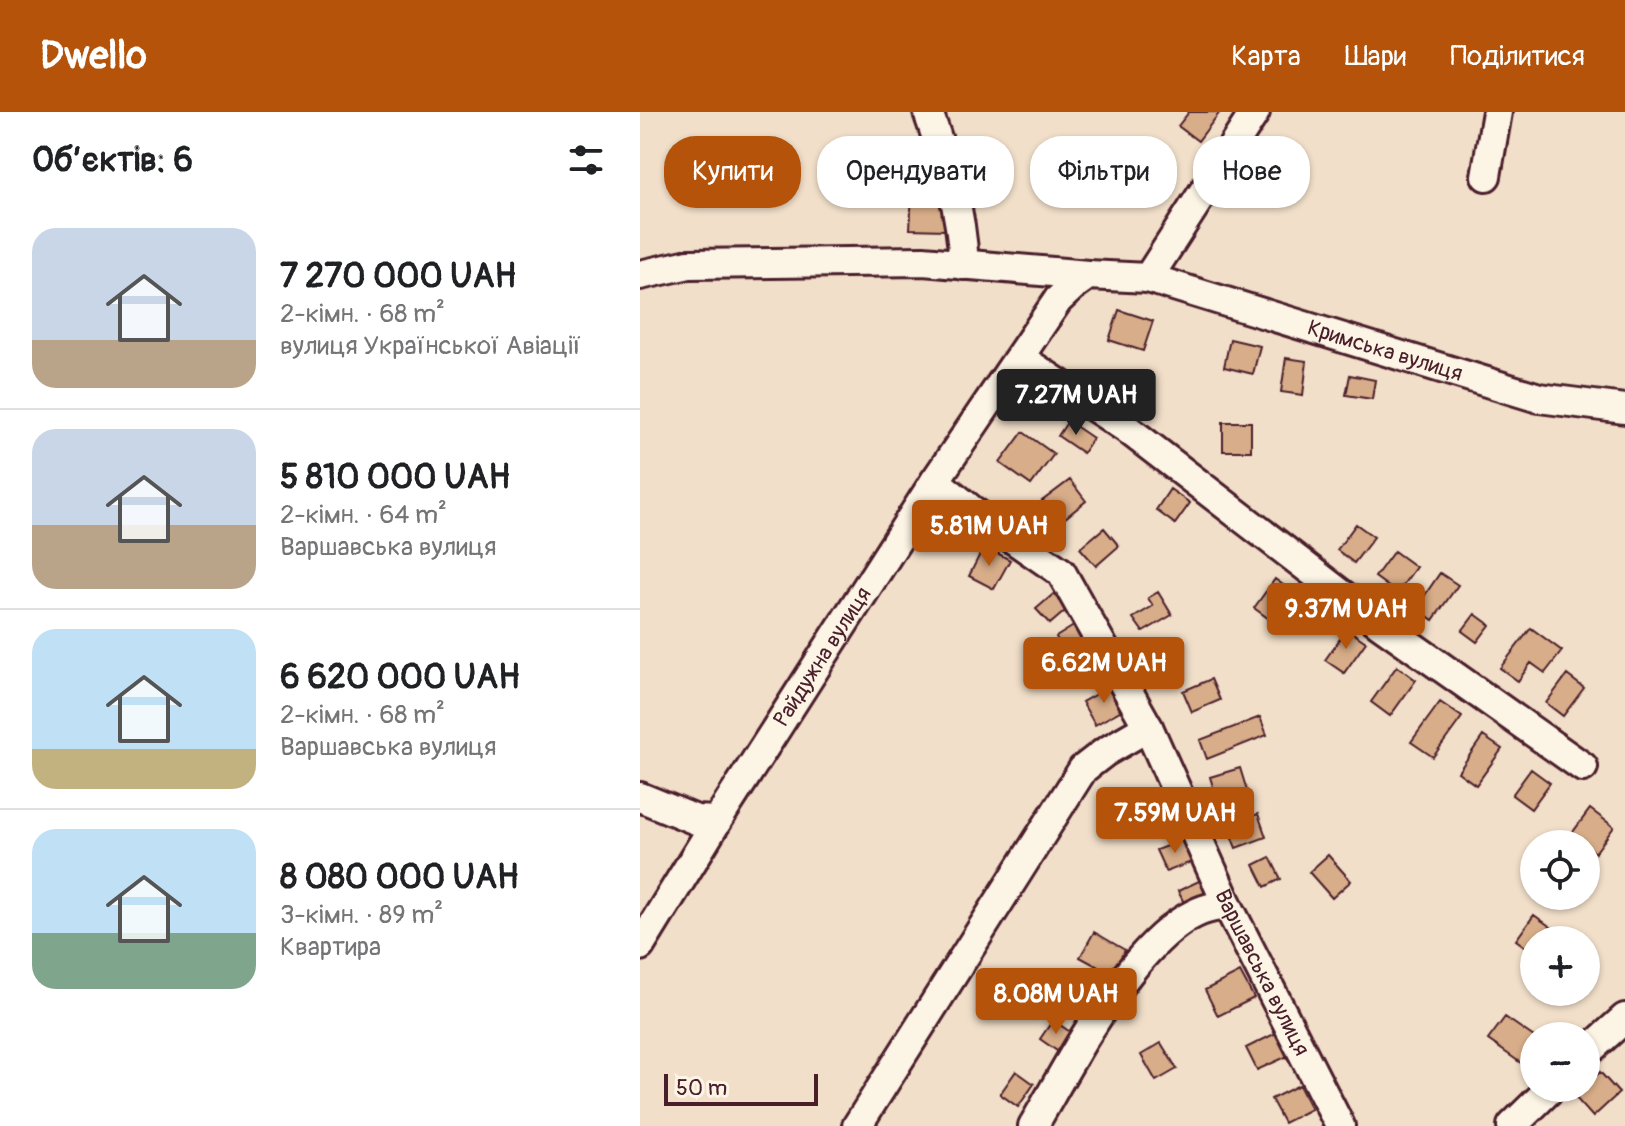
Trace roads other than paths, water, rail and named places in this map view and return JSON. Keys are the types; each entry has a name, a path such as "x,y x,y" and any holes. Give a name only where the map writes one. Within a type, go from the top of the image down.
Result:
{"street":[{"path":"928,112 952,180 963,233 964,265"},
{"path":"640,275 689,264 923,261 1148,278 1255,112"},
{"path":"1486,176 1497,112"},
{"name":"Райдужна вулиця","path":"640,946 935,481 1058,300 1088,275"},
{"name":"Кримська вулиця","path":"1148,278 1539,398 1625,409"},
{"path":"1020,358 1126,428 1379,623 1583,767"},
{"name":"Варшавська вулиця","path":"935,481 1061,572 1148,727 1228,906 1340,1126"},
{"path":"857,1126 1083,769 1148,727"},
{"path":"640,797 696,820 717,821"},
{"path":"1033,1126 1139,957 1166,932 1206,908 1228,906"},
{"path":"1600,1040 1625,1018"},
{"path":"1512,1126 1537,1102"}]}
